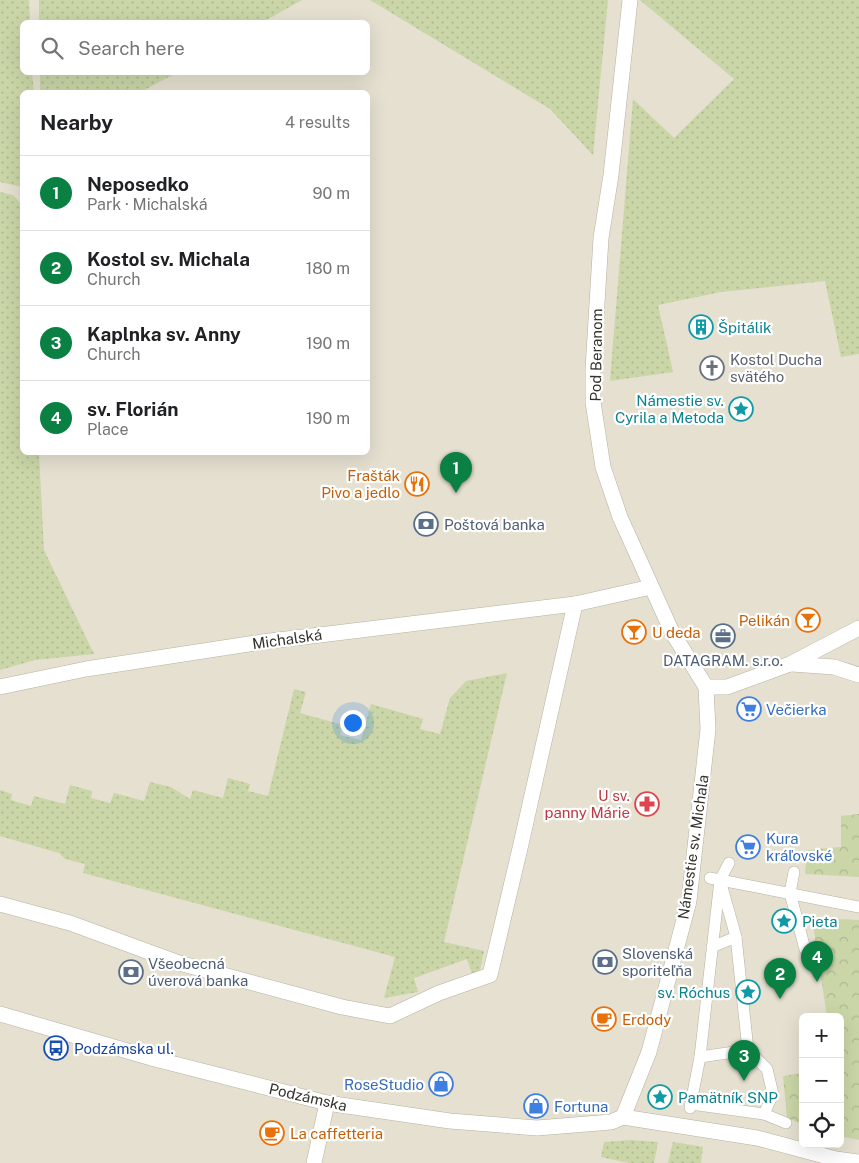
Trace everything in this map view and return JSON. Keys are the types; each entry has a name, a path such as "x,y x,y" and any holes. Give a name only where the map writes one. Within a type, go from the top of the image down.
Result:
{"street":[{"name":"Pod Beranom","path":"630,0 611,175 601,238 593,369 593,402 603,467 622,523 672,632 706,687"},
{"name":"Michalská","path":"0,687 86,669 270,641 575,604 651,587"},
{"path":"0,904 70,923 179,963 342,1007 390,1016 439,993 490,975 575,604"},
{"path":"706,687 728,687 790,664 859,628"},
{"path":"790,664 834,667 859,675"},
{"name":"Námestie sv. Michala","path":"623,1117 650,1052 689,901 708,730 706,687"},
{"path":"729,863 716,879 712,947 700,1058 691,1106 764,1114 786,1123"},
{"path":"794,872 790,893 805,950 819,961"},
{"path":"716,879 859,907"},
{"path":"716,879 736,937 748,1050 767,1069 773,1094 764,1114"},
{"path":"712,947 736,937"},
{"name":"Podzámska","path":"0,1014 155,1059 327,1103 450,1122 537,1128 611,1122 623,1117"},
{"path":"700,1058 748,1050"},
{"path":"773,1094 785,1095"},
{"path":"314,1163 327,1103"},
{"path":"623,1117 757,1138 836,1159 859,1162"}],"green space":[{"path":"0,0 29,0 30,20 20,20 20,75 32,75 34,90 20,90 20,187 0,182"},
{"path":"39,0 302,0 267,20 39,20"},
{"path":"370,0 608,0 593,155 550,109"},
{"path":"640,0 859,0 859,354 841,357 825,281 721,292 658,305 673,372 610,381 633,99 674,138 734,79"},
{"path":"40,75 172,75 145,90 40,90"},
{"path":"0,192 13,195 20,203 20,455 39,455 44,550 94,654 35,660 0,670"},
{"path":"507,673 444,942 484,951 480,970 472,974 467,959 414,978 418,992 384,998 395,957 83,873 85,864 65,859 59,853 0,836 0,790 12,794 11,800 31,806 34,796 65,804 70,785 92,791 91,798 110,803 114,793 144,801 150,782 171,787 190,799 193,790 223,798 228,778 250,784 248,791 268,796 294,689 306,692 300,713 343,725 340,735 361,740 371,704 423,719 420,729 440,734 450,698 466,681"},
{"path":"859,814 859,877 805,874 807,850 841,847 841,816"},
{"path":"812,918 859,920 859,1140 844,1137 844,1013 826,1013"},
{"path":"799,1074 799,1122 787,1118 783,1076"},
{"path":"631,1140 658,1142 654,1163 629,1163 601,1157 604,1142"},
{"path":"673,1142 703,1147 701,1163 668,1163"}],"place":[{"name":"Špitálik","path":"701,327"},
{"name":"Kostol Ducha svätého","path":"712,368"},
{"name":"Námestie sv. Cyrila a Metoda","path":"741,409"},
{"name":"Frašták Pivo a jedlo","path":"417,484"},
{"name":"Neposedko","path":"456,493"},
{"name":"Poštová banka","path":"426,524"},
{"name":"Pelikán","path":"808,620"},
{"name":"U deda","path":"634,632"},
{"name":"DATAGRAM. s.r.o.","path":"723,636"},
{"name":"Večierka","path":"749,709"},
{"name":"U sv. panny Márie","path":"647,804"},
{"name":"Kura kráľovské","path":"748,847"},
{"name":"Pieta","path":"784,921"},
{"name":"Slovenská sporiteľňa","path":"605,962"},
{"name":"Všeobecná úverová banka","path":"131,972"},
{"name":"sv. Florián","path":"817,982"},
{"name":"sv. Róchus","path":"748,992"},
{"name":"Kostol sv. Michala","path":"780,999"},
{"name":"Erdody","path":"604,1019"},
{"name":"Podzámska ul.","path":"56,1048"},
{"name":"Kaplnka sv. Anny","path":"744,1081"},
{"name":"RoseStudio","path":"441,1084"},
{"name":"Pamätník SNP","path":"660,1097"},
{"name":"Fortuna","path":"536,1106"},
{"name":"La caffetteria","path":"272,1133"}]}
